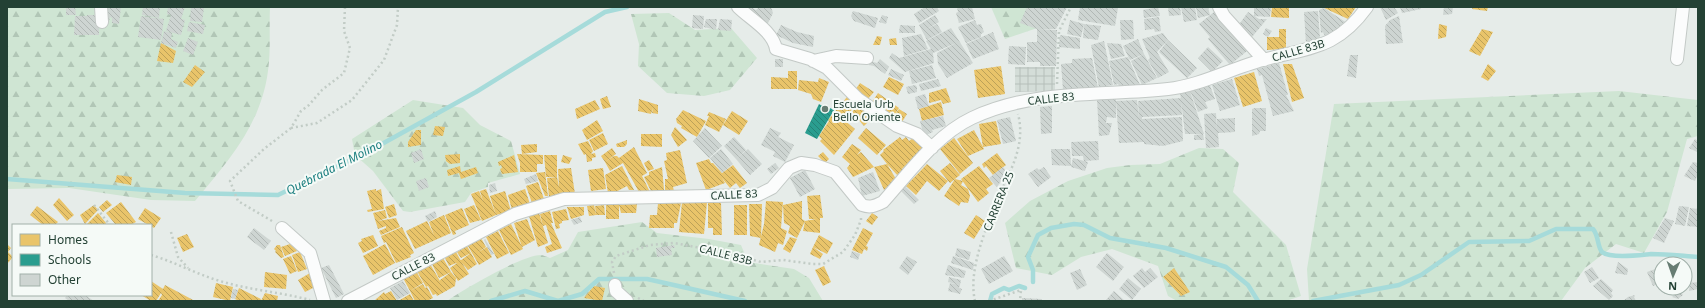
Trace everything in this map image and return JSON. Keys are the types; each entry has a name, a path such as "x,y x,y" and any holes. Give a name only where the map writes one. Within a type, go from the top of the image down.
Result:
{"street":[{"path":"100,7 102,22"},
{"path":"738,7 748,18 767,33 775,44 776,49 813,61 827,68 858,99 897,126 917,134 932,148"},
{"path":"1219,7 1224,16 1264,60"},
{"name":"CALLE 83B","path":"1264,60 1298,53 1334,40 1355,23 1367,7"},
{"path":"1677,59 1683,7"},
{"path":"813,61 836,56 867,58"},
{"name":"CALLE 83","path":"349,301 515,214 564,199 758,195 772,188 789,168 801,163 815,165 835,172 862,204 868,207 883,202 932,148 951,131 972,118 1015,102 1058,96 1170,89 1264,60"},
{"path":"282,228 310,253 324,301"},
{"path":"615,285 616,291 627,301"}],"path":[{"path":"282,228 255,210 238,201 230,181 264,149 291,128 301,111 310,105 322,90 344,73 350,48 344,31 345,7"},
{"path":"291,128 317,123 352,100 384,60 397,25 398,7"},
{"path":"1058,96 1059,31 1071,7"},
{"name":"CARRERA 25","path":"975,301 972,288 980,249 995,206 1018,153 1021,137 1020,121 1015,102"},
{"name":"CALLE 83B","path":"613,269 612,262 616,256 650,245 674,243 728,253 761,262 783,260 823,264 843,252 855,234 861,220 862,204"},
{"path":"94,205 109,224"},
{"path":"171,232 178,257 190,270"},
{"path":"152,255 222,282 314,301"},
{"path":"990,301 1000,299 1021,290 1020,301"}],"shaded area":[{"path":"1015,67 1055,67 1055,91 1015,92"}],"green space":[{"path":"7,7 270,7 268,71 264,90 251,125 231,157 195,201 151,200 69,188 7,189"},
{"path":"991,7 1052,7 1052,23 1005,39"},
{"path":"669,13 695,30 731,28 757,58 730,90 704,96 667,93 638,66 639,44 631,14"},
{"path":"1619,91 1698,100 1698,136 1687,139 1667,212 1644,253 1616,244 1585,268 1561,301 1309,301 1307,269 1334,104"},
{"path":"413,100 463,108 480,125 511,141 520,174 488,183 488,187 471,193 465,202 410,212 403,211 373,171 355,155 352,139"},
{"path":"1199,148 1223,149 1239,163 1233,192 1286,245 1301,296 1286,301 1177,301 1168,296 1158,266 1112,249 1081,257 1052,275 1016,268 1005,223 1030,201 1068,181 1107,168 1130,165 1160,164"},
{"path":"642,222 657,233 709,239 741,245 748,262 794,269 809,278 823,301 447,301 479,281 521,260 532,256 541,255 550,258 568,250 578,232"}],"building: Homes":[{"path":"1272,7 1289,7 1289,18 1271,17"},
{"path":"1322,7 1356,7 1348,19"},
{"path":"1473,7 1488,7 1487,11 1472,9"},
{"path":"1439,24 1447,26 1446,37 1438,39"},
{"path":"1279,29 1286,29 1286,49 1267,50 1267,37 1279,37"},
{"path":"1482,29 1493,32 1480,56 1469,51"},
{"path":"877,36 882,37 880,45 873,45"},
{"path":"896,38 897,45 890,45 889,39"},
{"path":"161,43 176,51 173,63 157,61"},
{"path":"1283,64 1292,64 1304,98 1292,102"},
{"path":"1488,64 1496,71 1488,81 1481,77"},
{"path":"195,65 205,72 192,87 183,82"},
{"path":"1001,66 1005,94 978,98 974,70"},
{"path":"788,71 797,71 797,89 771,89 771,77 788,78"},
{"path":"1254,72 1262,101 1243,107 1234,78"},
{"path":"889,77 904,84 898,95 883,87"},
{"path":"819,78 829,82 821,102 813,99 811,94 798,90 799,80 818,82"},
{"path":"860,83 874,92 867,100 855,90"},
{"path":"946,88 951,102 943,104 941,100 929,103 929,93"},
{"path":"851,92 858,102 850,112 851,115 844,120 855,129 834,155 820,141 822,139 819,136 829,121 828,120"},
{"path":"878,93 899,108 893,117 872,102"},
{"path":"607,96 611,107 603,109 600,99"},
{"path":"639,99 658,105 658,114 652,113 653,108 651,114 638,111"},
{"path":"595,100 600,109 577,119 575,109"},
{"path":"941,102 944,115 922,121 919,109"},
{"path":"859,104 872,118 864,126 852,112"},
{"path":"899,109 907,114 902,122 894,116"},
{"path":"683,110 706,121 697,137 681,128 682,126 677,123 676,119"},
{"path":"732,111 748,121 739,135 723,125"},
{"path":"709,112 726,119 719,132 705,125"},
{"path":"597,120 603,131 587,140 582,130"},
{"path":"996,121 1001,144 983,147 979,124"},
{"path":"435,126 445,127 443,136 433,135"},
{"path":"675,127 687,140 678,147 671,135"},
{"path":"866,128 886,145 877,155 858,138"},
{"path":"416,130 421,130 421,145 408,147 408,142"},
{"path":"974,130 984,149 968,156 957,139"},
{"path":"603,133 608,144 594,151 589,140"},
{"path":"641,134 662,134 662,147 641,146"},
{"path":"900,137 902,140 906,137 909,141 914,137 924,148 902,169 903,171 898,176 880,155 884,151 883,150"},
{"path":"954,138 973,163 960,174 940,149"},
{"path":"627,140 627,144 624,147 617,147 616,144"},
{"path":"588,141 593,151 591,154 595,153 596,157 592,158 592,161 587,162 586,154 584,155 578,144"},
{"path":"537,144 537,152 522,154 521,145"},
{"path":"852,144 861,150 857,155 861,152 874,167 853,177 847,168 850,164 842,157"},
{"path":"634,147 647,173 642,176 650,192 639,192 623,163 610,171 605,162 614,156 619,158"},
{"path":"612,148 616,154 605,162 601,156"},
{"path":"680,150 687,183 673,187 674,191 665,191 665,179 668,179 664,161 667,160 666,153"},
{"path":"823,152 829,159 825,163 818,156"},
{"path":"997,153 1006,165 993,175 986,166 984,168 982,164"},
{"path":"460,154 460,163 450,164 446,161 445,155"},
{"path":"517,154 543,155 543,164 537,164 537,172 520,172 520,163"},
{"path":"514,155 518,172 502,174 500,169 502,168 501,165 499,166 498,162"},
{"path":"544,155 557,155 557,177 546,177"},
{"path":"563,155 572,158 569,164 561,162"},
{"path":"709,159 711,163 713,163 722,173 733,165 747,183 740,188 736,183 730,188 722,178 725,183 706,190 696,163"},
{"path":"649,160 654,169 648,171 644,163"},
{"path":"950,163 960,175 950,183 940,171"},
{"path":"887,164 896,179 884,190 874,167"},
{"path":"927,164 948,181 939,191 927,181 916,195 906,186"},
{"path":"460,166 461,172 476,167 478,173 461,179 459,173 448,176 447,170"},
{"path":"622,166 634,190 629,190 627,186 614,193 613,191 608,193 605,175"},
{"path":"979,166 993,184 986,189 989,193 978,202 961,179"},
{"path":"662,167 664,190 651,191 644,177 649,175 649,172"},
{"path":"571,168 575,194 549,197 547,178 557,177 559,187 558,169"},
{"path":"603,168 606,189 591,191 588,170"},
{"path":"545,172 548,196 545,196 536,173"},
{"path":"117,175 132,177 131,185 115,182"},
{"path":"955,179 963,181 961,185 968,189 970,196 968,203 961,202 959,206 944,196"},
{"path":"538,182 544,199 532,203 526,186"},
{"path":"376,189 376,191 381,189 384,209 368,212 367,210 372,209 367,191"},
{"path":"486,189 496,215 482,221 471,194 479,191 483,201 480,191"},
{"path":"525,189 530,204 512,210 508,195"},
{"path":"505,191 511,211 496,215 490,196"},
{"path":"820,195 823,218 820,218 820,233 803,231 805,221 816,219 809,219 807,196"},
{"path":"59,198 74,215 67,221 53,205"},
{"path":"107,200 112,205 103,212 99,207"},
{"path":"766,201 783,202 781,228 787,231 783,245 778,243 775,252 759,245 764,224"},
{"path":"802,201 802,219 805,221 797,238 788,233 790,226 784,223 783,205"},
{"path":"121,202 136,222 132,224 115,224 106,213"},
{"path":"682,202 707,202 704,234 679,232"},
{"path":"708,202 721,203 722,235 713,235 713,228 708,228"},
{"path":"606,203 619,204 619,219 606,219"},
{"path":"658,203 681,203 677,223 674,223 674,228 649,228 650,215 657,215"},
{"path":"394,204 397,215 389,218 385,207"},
{"path":"637,204 636,213 621,213 619,205"},
{"path":"749,204 762,204 761,238 750,236"},
{"path":"94,205 98,210 85,224 80,215"},
{"path":"474,205 481,220 470,223 464,209"},
{"path":"594,205 596,215 589,216 587,206"},
{"path":"604,205 605,215 596,215 595,206"},
{"path":"734,205 747,205 747,235 734,235"},
{"path":"37,206 58,222 56,224 42,224 30,215"},
{"path":"567,207 584,207 584,215 571,219"},
{"path":"145,208 161,218 154,228 152,227 152,224 147,224 138,219"},
{"path":"462,208 469,225 455,231 456,234 453,235 445,215"},
{"path":"566,209 569,220 562,221 562,223 559,224 560,228 556,229 552,212"},
{"path":"385,210 387,218 378,221 396,218 400,227 381,235 379,231 386,228 386,226 378,229 373,213"},
{"path":"550,211 553,223 551,223 562,248 547,253 545,247 552,244 546,225 543,226 540,214"},
{"path":"98,213 106,223 106,224 87,224"},
{"path":"539,213 548,243 538,247 529,216"},
{"path":"872,213 878,217 872,225 866,221"},
{"path":"444,215 451,233 415,249 406,231 427,221 434,235 429,222"},
{"path":"976,215 985,221 974,239 964,233"},
{"path":"527,219 535,240 522,247 514,223"},
{"path":"511,224 523,249 511,255 499,230"},
{"path":"402,227 414,253 410,255 411,257 396,263 386,242 384,243 381,236"},
{"path":"863,228 873,233 866,246 868,247 867,251 864,249 862,254 852,250"},
{"path":"498,231 509,253 497,259 486,237"},
{"path":"187,234 194,247 183,252 177,238"},
{"path":"373,235 378,246 363,253 358,243 362,241 361,239"},
{"path":"819,235 833,243 827,254 813,247"},
{"path":"790,237 797,239 790,253 783,249"},
{"path":"481,238 486,247 477,253 487,247 492,257 479,265 468,246"},
{"path":"293,243 297,251 285,256 281,247"},
{"path":"7,244 11,248 8,252 12,258 7,264"},
{"path":"385,244 395,263 373,275 363,256"},
{"path":"277,245 280,245 284,257 281,258 275,252 276,251 274,249"},
{"path":"467,246 471,253 461,258 457,252"},
{"path":"813,247 823,254 820,259 810,254"},
{"path":"300,252 307,269 298,272 292,255"},
{"path":"456,252 461,261 449,266 445,258"},
{"path":"471,253 477,264 468,270 462,263 469,274 458,281 450,268"},
{"path":"291,256 297,271 290,274 283,259"},
{"path":"443,258 451,272 439,278 432,264"},
{"path":"430,264 440,281 451,272 456,278 455,286 437,296 436,294 433,295 428,286 426,287 417,271"},
{"path":"824,266 831,282 823,286 815,270"},
{"path":"1174,268 1190,292 1181,296 1163,277"},
{"path":"416,271 423,283 410,291 403,278"},
{"path":"265,272 287,275 286,289 264,287"},
{"path":"310,273 317,286 305,292 298,280"},
{"path":"152,282 163,289 165,285 195,301 158,301 162,295 161,293 156,301 151,301 143,296 152,296"},
{"path":"216,283 233,287 230,301 213,297"},
{"path":"423,284 425,288 427,287 433,298 427,301 415,301 410,291"},
{"path":"594,286 605,288 602,301 584,298"},
{"path":"239,288 261,299 260,301 239,301 235,299"},
{"path":"391,291 397,301 374,301 384,292 385,294"},
{"path":"265,293 278,296 277,301 261,301"},
{"path":"410,294 414,301 398,301"}],"building: Schools":[{"path":"819,104 829,110 830,108 834,110 817,139 805,133"}],"building: Other":[{"path":"66,7 75,7 76,15 66,15"},
{"path":"104,7 121,7 119,24 112,23 112,18 110,17 109,22 104,19"},
{"path":"143,7 160,7 159,18 142,15"},
{"path":"168,7 185,7 181,19 185,20 181,35 166,31 171,15 167,14"},
{"path":"191,7 204,8 202,22 190,21"},
{"path":"751,7 756,10 759,7 771,7 773,13 767,25 748,12"},
{"path":"925,7 937,7 939,11 919,23 914,14"},
{"path":"957,7 972,7 975,19 959,23 956,13 958,12"},
{"path":"1027,7 1067,7 1056,29 1040,29 1057,30 1056,66 1040,66 1040,62 1027,62 1027,42 1037,42 1037,29 1020,23"},
{"path":"1080,7 1118,8 1115,26 1078,20"},
{"path":"1158,7 1160,16 1144,18 1143,10"},
{"path":"1168,7 1180,7 1181,15 1169,16"},
{"path":"1181,7 1195,7 1197,20 1184,22"},
{"path":"1196,7 1208,7 1210,15 1198,18"},
{"path":"1254,7 1271,7 1270,17 1254,16"},
{"path":"1380,7 1394,7 1398,13 1386,20"},
{"path":"1400,7 1420,7 1421,9 1402,13"},
{"path":"1444,7 1453,7 1452,14 1443,15"},
{"path":"1324,8 1347,23 1330,35 1328,34 1325,36 1323,32 1321,33 1319,10"},
{"path":"853,11 878,18 875,28 854,21 851,16"},
{"path":"1318,11 1320,39 1306,44 1304,12"},
{"path":"1214,12 1247,51 1230,65 1208,39 1210,37 1199,24"},
{"path":"1248,12 1259,19 1267,19 1252,37 1238,26"},
{"path":"99,15 99,35 74,35 75,16"},
{"path":"693,15 704,16 703,29 692,28"},
{"path":"882,15 888,17 886,24 879,22"},
{"path":"935,15 939,22 927,29 937,24 942,32 927,40 919,25"},
{"path":"141,16 164,19 161,40 138,37"},
{"path":"1399,16 1403,43 1386,44 1385,26 1390,20"},
{"path":"1159,17 1161,31 1155,32 1154,29 1145,30 1144,19"},
{"path":"706,19 717,19 716,30 704,27"},
{"path":"720,19 732,20 731,31 718,30"},
{"path":"975,20 977,25 981,24 984,32 981,34 981,37 966,43 958,27"},
{"path":"1070,20 1084,24 1081,37 1067,34"},
{"path":"1120,20 1133,20 1134,39 1121,40"},
{"path":"189,22 205,25 203,34 187,31"},
{"path":"1084,24 1101,26 1098,40 1083,38"},
{"path":"781,25 797,32 814,36 813,47 793,43 776,35"},
{"path":"900,25 915,26 915,33 899,33"},
{"path":"951,28 973,63 947,78 938,64 937,53 956,43 933,53 934,63 905,72 889,58 892,53 899,58 931,49 926,41"},
{"path":"1266,28 1272,31 1268,37 1263,34"},
{"path":"164,31 172,33 171,39 178,42 176,48 161,43"},
{"path":"993,32 999,49 973,59 966,44"},
{"path":"1163,33 1168,40 1157,52 1169,72 1158,78 1148,60 1150,58 1142,39"},
{"path":"921,34 928,49 904,56 902,38"},
{"path":"1060,35 1080,38 1080,49 1059,47"},
{"path":"188,38 198,42 193,55 183,51"},
{"path":"1138,39 1144,54 1130,60 1123,46"},
{"path":"1168,40 1197,68 1187,78 1159,52"},
{"path":"1104,41 1113,85 1099,87 1091,45"},
{"path":"1107,43 1121,44 1125,56 1111,59"},
{"path":"1009,46 1026,47 1025,65 1008,64"},
{"path":"1208,47 1223,61 1212,72 1198,58"},
{"path":"1144,54 1157,78 1142,85 1131,61"},
{"path":"1350,55 1358,55 1356,78 1347,76"},
{"path":"1128,57 1140,85 1114,85 1109,61"},
{"path":"1092,58 1098,88 1063,90 1061,64 1072,63 1072,59"},
{"path":"775,59 783,59 783,67 775,67"},
{"path":"880,59 889,67 885,74 874,66 869,65 870,61 877,63"},
{"path":"1279,63 1288,95 1286,95 1294,111 1273,116 1262,75 1259,76 1257,69"},
{"path":"932,65 936,78 912,84 909,71"},
{"path":"891,69 904,75 901,81 888,75"},
{"path":"938,79 941,86 921,91 919,84"},
{"path":"1232,79 1240,105 1220,111 1212,85"},
{"path":"1209,83 1215,99 1205,102 1208,108 1198,112 1190,90"},
{"path":"915,85 917,87 917,92 908,94 906,87"},
{"path":"1190,91 1204,134 1185,134 1180,92"},
{"path":"925,94 929,106 918,109 915,97"},
{"path":"1181,98 1182,115 1142,117 1142,119 1182,117 1183,141 1163,146 1144,144 1144,142 1119,143 1116,101 1137,100 1139,118 1138,101"},
{"path":"1097,99 1116,99 1116,118 1107,117 1106,123 1112,123 1109,135 1099,136"},
{"path":"1052,106 1052,133 1041,134 1040,107"},
{"path":"1266,108 1266,131 1260,131 1259,134 1252,136 1252,109"},
{"path":"1216,113 1217,128 1217,119 1235,118 1235,132 1218,133 1219,147 1206,148 1204,114"},
{"path":"943,116 946,126 932,130 933,132 926,135 925,132 923,133 920,121"},
{"path":"1010,117 1016,141 1003,144 997,120"},
{"path":"705,128 722,146 709,158 693,141"},
{"path":"770,128 781,133 778,137 794,145 785,162 773,156 775,152 761,145"},
{"path":"1203,134 1204,140 1194,140 1194,135"},
{"path":"734,137 746,150 736,159 724,146"},
{"path":"1695,139 1698,141 1697,152 1689,148"},
{"path":"1098,141 1099,160 1084,161 1083,156 1072,156 1071,142"},
{"path":"421,149 424,159 414,163 411,153"},
{"path":"721,149 733,164 722,173 710,158"},
{"path":"748,149 762,164 750,175 736,159"},
{"path":"1051,149 1070,149 1071,166 1052,165"},
{"path":"1073,158 1088,162 1085,171 1071,167"},
{"path":"1693,162 1698,163 1698,174 1695,181 1684,176"},
{"path":"775,163 779,168 771,174 767,169"},
{"path":"1003,167 1007,172 997,187 989,178"},
{"path":"1044,167 1051,177 1038,187 1028,174 1037,168 1039,170"},
{"path":"805,170 815,189 800,197 790,178"},
{"path":"873,172 880,191 862,196 858,178"},
{"path":"536,174 538,181 526,184 524,179"},
{"path":"426,178 429,187 419,191 416,181"},
{"path":"495,183 497,191 490,193 489,185"},
{"path":"905,186 919,200 914,204 901,191"},
{"path":"1679,206 1689,207 1685,226 1675,224"},
{"path":"1690,208 1698,209 1698,227 1687,226"},
{"path":"435,211 437,217 428,222 425,216"},
{"path":"580,217 582,222 574,225 571,220"},
{"path":"1665,218 1674,221 1664,243 1653,238"},
{"path":"254,228 271,241 264,250 247,237"},
{"path":"485,239 494,254 491,255 484,240"},
{"path":"674,245 675,248 671,248 672,255 657,257 656,248"},
{"path":"957,248 971,252 969,260 955,256"},
{"path":"852,251 860,254 858,260 850,257"},
{"path":"1107,253 1124,267 1113,281 1096,267"},
{"path":"907,256 917,262 908,275 899,268"},
{"path":"953,256 974,263 973,270 951,263"},
{"path":"1004,256 1013,271 989,284 981,269"},
{"path":"1618,262 1628,269 1627,275 1615,273"},
{"path":"329,265 344,294 336,298 321,268"},
{"path":"948,265 966,271 964,278 945,275"},
{"path":"1592,267 1599,278 1590,283 1584,272"},
{"path":"1142,268 1145,272 1150,268 1158,277 1144,288 1133,276"},
{"path":"1080,269 1087,285 1077,290 1070,273"},
{"path":"1653,270 1653,286 1647,272"},
{"path":"949,277 961,280 960,285 948,282"},
{"path":"1128,278 1141,289 1132,300 1119,289"},
{"path":"1601,279 1613,290 1611,293 1613,296 1609,300 1593,286"},
{"path":"403,281 410,293 397,300 390,288"},
{"path":"1698,282 1698,289 1693,290 1693,283"},
{"path":"950,283 960,285 959,288 962,289 960,294 948,291"},
{"path":"233,289 238,290 235,299 231,298"},
{"path":"1114,291 1125,301 1105,301"},
{"path":"1635,295 1634,297 1636,301 1623,301 1628,297"},
{"path":"66,296 86,296 94,301 69,301 65,298"},
{"path":"1673,296 1682,296 1678,299 1672,297"},
{"path":"1022,298 1042,299 1042,301 1022,301"}],"waterway":[{"name":"Quebrada El Molino","path":"7,179 185,193 278,195 371,150 476,92 605,12 627,7"},
{"path":"1033,282 1033,270 1028,257 1038,235 1051,228 1074,224 1084,225 1110,238 1166,248 1226,267 1248,285 1258,301"},
{"path":"1313,301 1399,285 1421,275 1469,242 1529,241 1556,229 1593,229 1599,247 1602,252 1606,254 1626,256 1657,254 1698,257"},
{"path":"491,301 525,291 558,301 582,294 599,279 647,279 745,301"},
{"path":"990,301 992,294 1004,288 1009,290 1019,286 1025,288"}],"place":[{"name":"Escuela Urb Bello Oriente","path":"825,109"}]}
